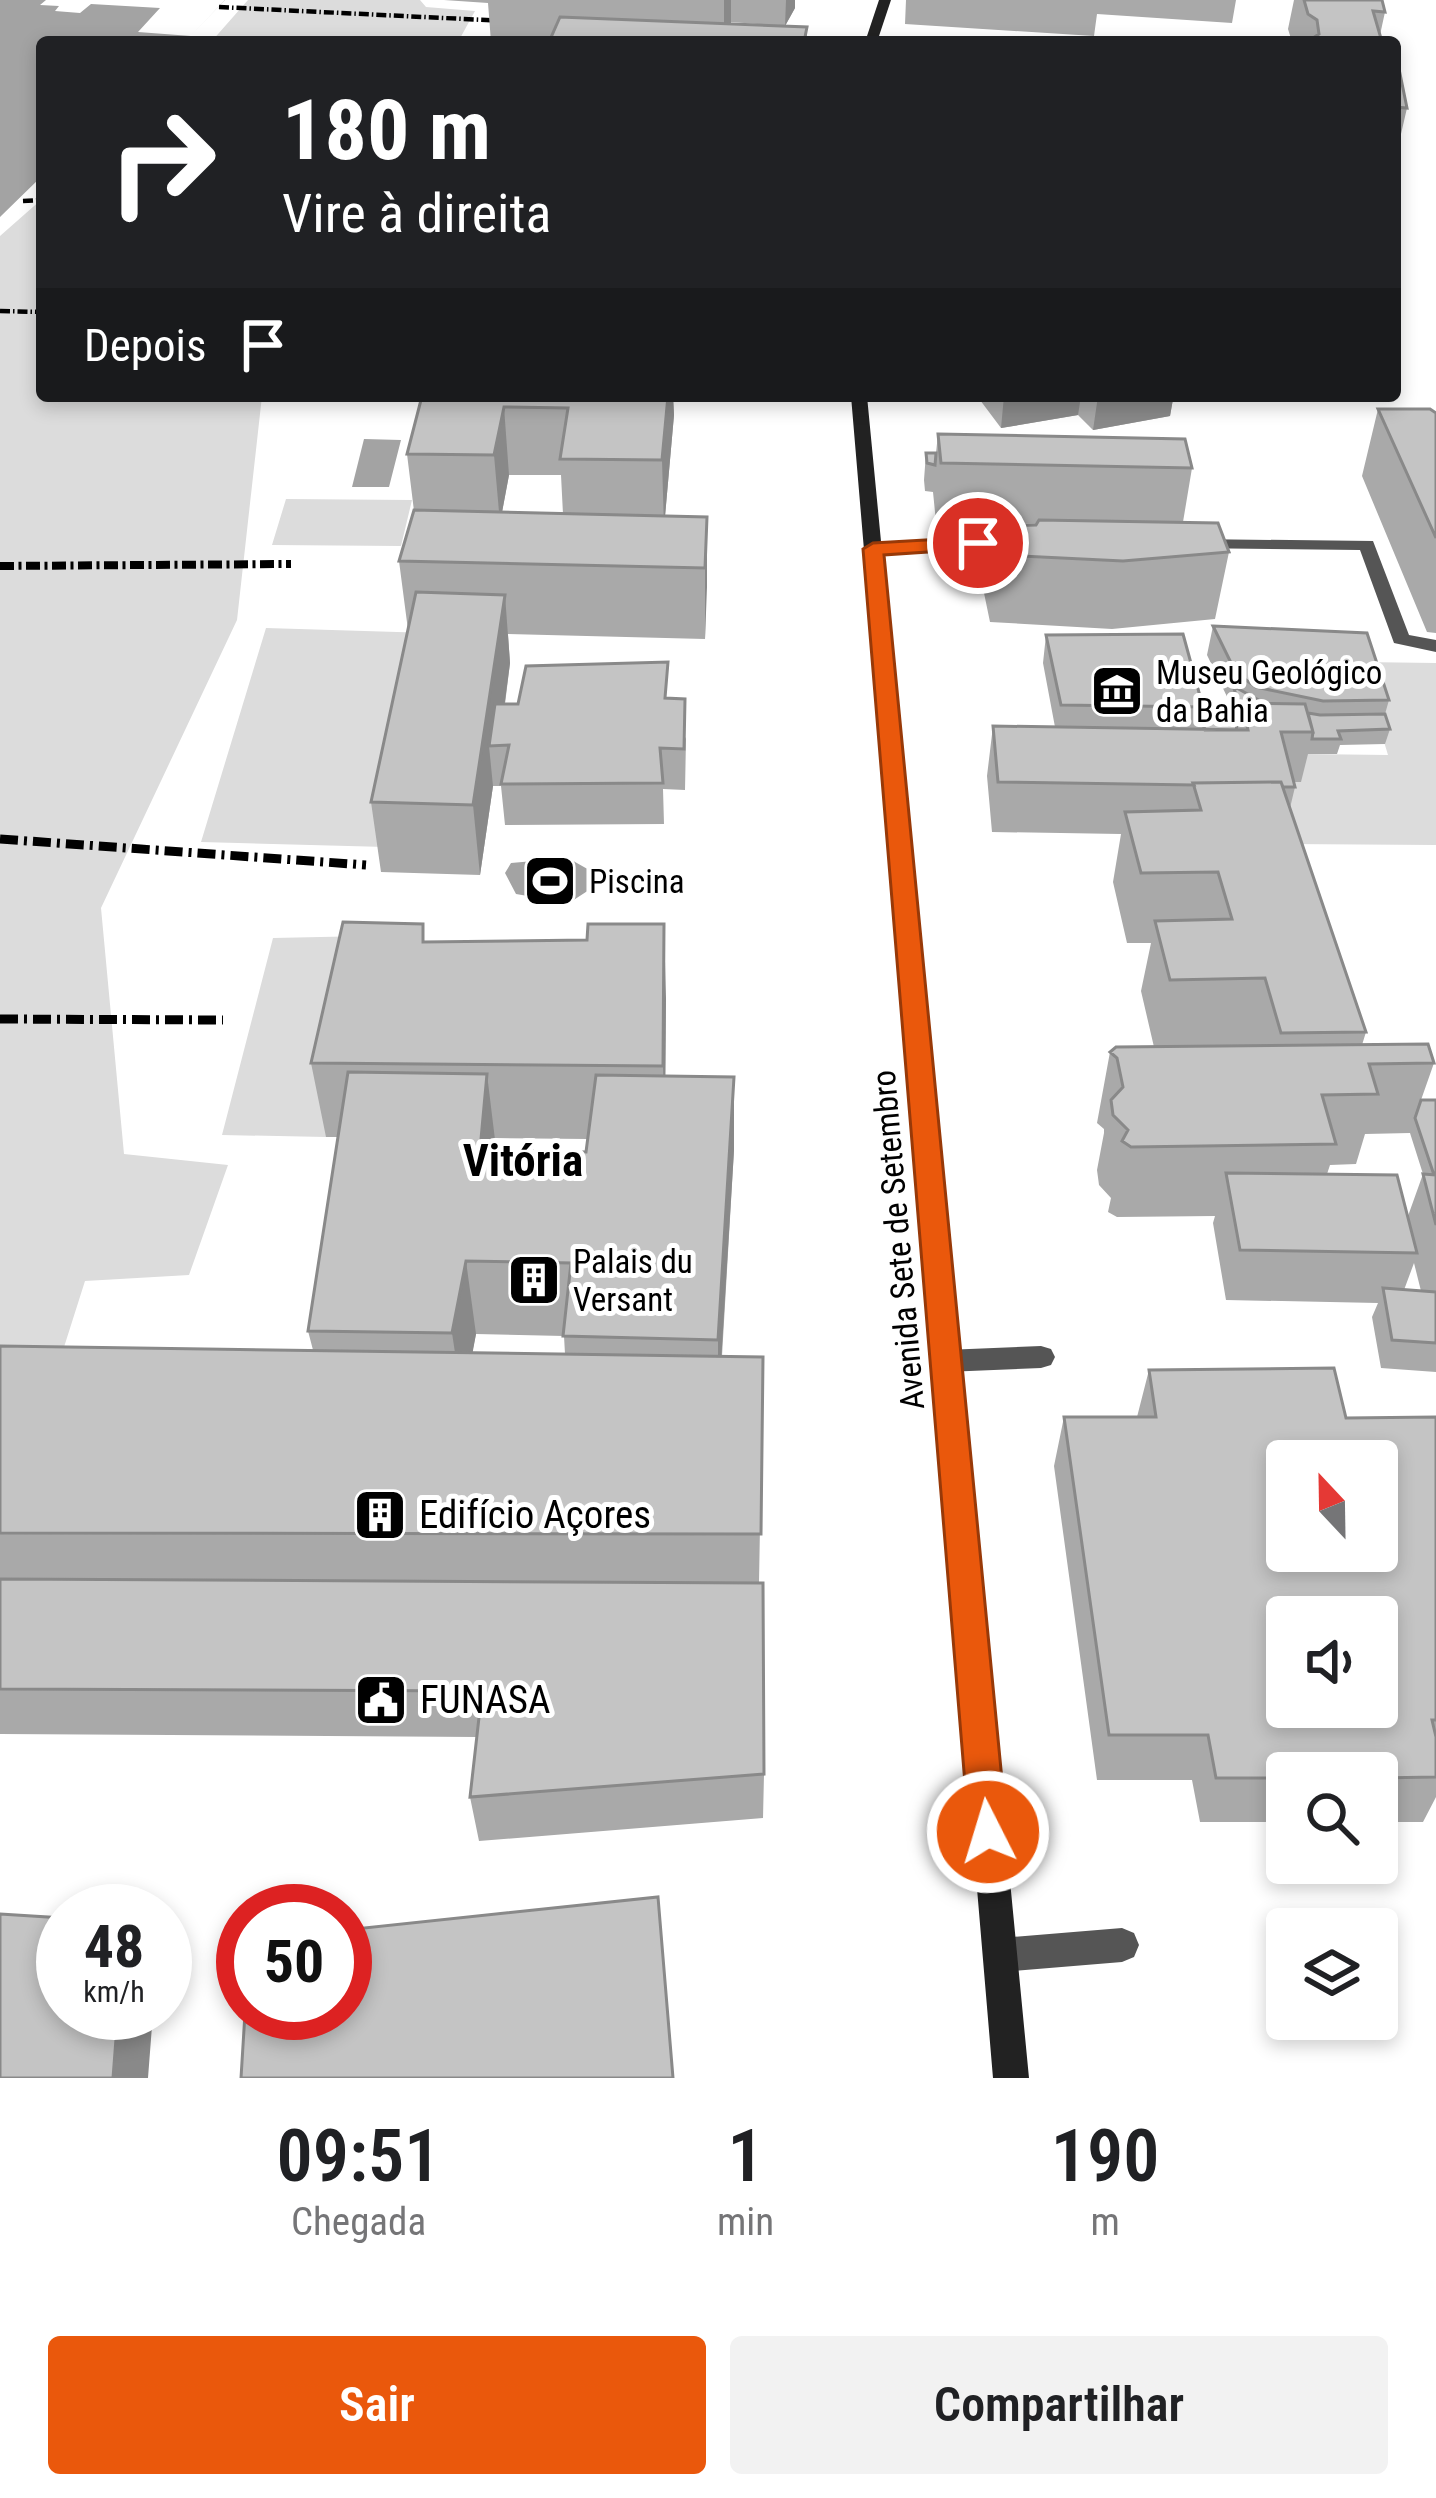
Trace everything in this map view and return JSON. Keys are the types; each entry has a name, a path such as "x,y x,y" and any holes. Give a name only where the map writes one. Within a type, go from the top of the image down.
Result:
{"main road":[{"path":"873,36 885,0"},
{"name":"Avenida Sete de Setembro","path":"861,402 1011,2078"}],"lane":[{"path":"873,549 1054,544"},
{"path":"1173,544 1366,545 1401,639 1436,646"},
{"path":"945,1361 1041,1357"},
{"path":"1000,1955 1122,1945"}],"shaded area":[{"path":"0,0 225,0 190,36 36,36 36,182 0,217"},
{"path":"248,0 420,0 426,7 475,11 461,36 216,36"},
{"path":"36,204 36,402 261,402 237,620 101,908 124,1154 228,1165 189,1275 85,1281 58,1366 0,1366 0,236"},
{"path":"364,439 401,440 389,487 352,487"},
{"path":"286,499 412,500 401,546 272,545"},
{"path":"266,628 430,633 386,847 201,842"},
{"path":"1360,662 1436,663 1436,845 1286,844 1267,779 1306,754 1388,755"},
{"name":"Piscina","path":"568,858 591,871 589,890 569,903 516,894 505,873 511,863"},
{"path":"368,936 326,1137 222,1135 273,938"}],"pier":[{"path":"46,0 225,0 191,36 138,32 160,8 91,4 80,13 40,5"}],"building":[{"path":"1304,0 1382,0 1385,12 1373,11 1380,36 1316,36 1317,20 1308,14"},
{"path":"560,17 807,27 805,36 552,36"},
{"path":"420,402 667,402 662,460 560,459 568,408 504,407 494,455 407,454"},
{"path":"1378,409 1436,413 1436,538"},
{"path":"938,434 1185,439 1192,468 941,463"},
{"path":"926,453 936,453 935,465 927,463"},
{"path":"414,510 707,517 705,568 399,561"},
{"path":"1039,520 1218,523 1229,552 1123,561 998,555 991,526 1036,525"},
{"path":"416,592 505,595 473,805 371,802"},
{"path":"1213,626 1367,633 1389,700 1323,701 1256,687 1236,673"},
{"path":"1183,634 1203,707 1061,705 1046,635"},
{"path":"668,662 665,698 685,699 684,749 660,748 663,783 501,784 509,745 489,746 495,704 518,704 526,666"},
{"path":"1233,686 1266,704 1242,703 1236,730 1205,730 1202,704 1240,705"},
{"path":"1242,703 1305,704 1313,732 1281,732 1295,787 1283,787 1281,782 998,782 993,726 1248,730"},
{"path":"1308,713 1385,714 1390,729 1338,731 1341,739 1312,739"},
{"path":"1281,782 1366,1032 1281,1033 1265,978 1170,980 1155,921 1232,919 1218,872 1141,873 1125,812 1201,810 1193,783"},
{"path":"343,922 423,924 423,942 587,940 588,924 664,924 663,1066 311,1063"},
{"path":"1428,1044 1434,1063 1369,1064 1378,1094 1322,1095 1336,1144 1131,1147 1122,1141 1128,1130 1113,1115 1111,1100 1123,1087 1117,1058 1110,1052 1116,1047"},
{"name":"Palais du Versant","path":"348,1072 487,1074 480,1150 586,1152 596,1075 734,1077 718,1340 563,1336 571,1263 466,1261 452,1333 308,1331"},
{"path":"1421,1100 1436,1100 1436,1175 1415,1118"},
{"path":"1226,1173 1397,1175 1417,1253 1240,1250"},
{"path":"1423,1174 1436,1175 1436,1225"},
{"path":"1383,1288 1436,1292 1436,1343 1392,1340"},
{"name":"Edifício Açores","path":"0,1346 763,1357 761,1534 0,1533"},
{"path":"1334,1368 1346,1418 1436,1417 1436,1720 1432,1720 1436,1777 1398,1778 1398,1752 1266,1752 1266,1778 1216,1778 1208,1735 1109,1735 1064,1417 1156,1417 1149,1370"},
{"name":"FUNASA","path":"0,1579 763,1583 764,1774 470,1797 482,1691 0,1689"},
{"path":"658,1897 673,2078 241,2078 243,2040 372,2040 372,1927"},
{"path":"0,1914 36,1916 36,2040 116,2040 113,2078 0,2078"}],"railway":[{"path":"219,7 505,21"},
{"path":"23,201 36,200"},
{"path":"0,311 36,312"},
{"path":"0,566 291,564"},
{"path":"0,839 366,865"},
{"path":"0,1019 223,1020"}],"place":[{"name":"Museu Geológico da Bahia","path":"1117,691"},
{"name":"Piscina","path":"550,881"},
{"name":"Palais du Versant","path":"534,1280"},
{"name":"Edifício Açores","path":"380,1515"},
{"name":"FUNASA","path":"381,1700"}],"district":[{"name":"Vitória","path":"523,1160"}],"route":[{"path":"978,543 873,549 988,1832"}]}
